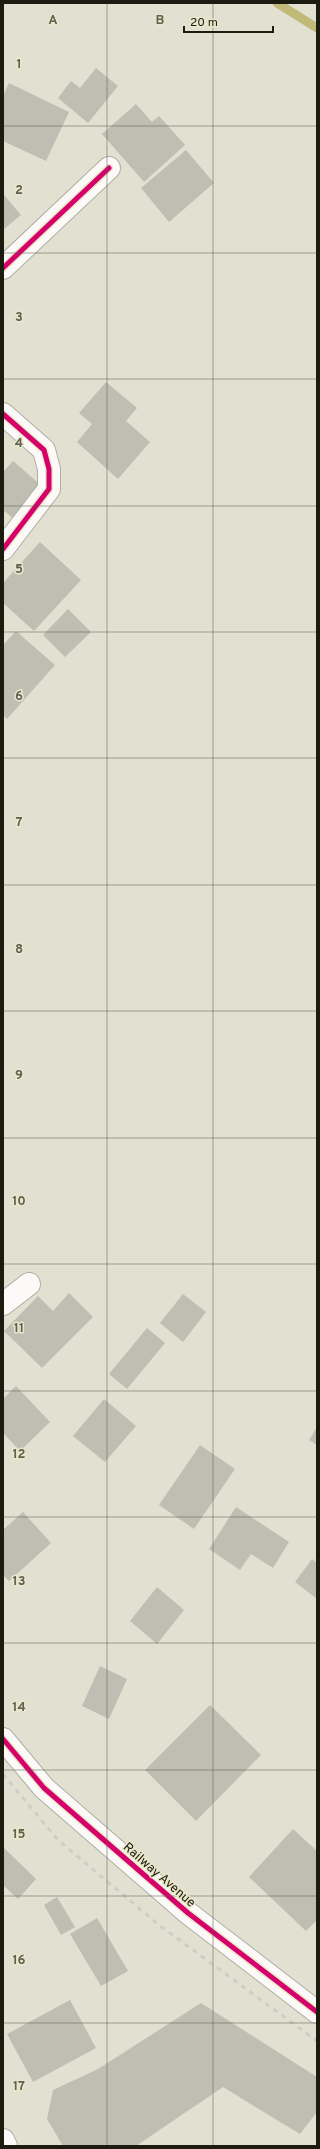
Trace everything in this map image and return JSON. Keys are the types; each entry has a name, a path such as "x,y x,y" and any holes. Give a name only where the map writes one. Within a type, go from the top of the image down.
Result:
{"street":[{"path":"3,268 109,168"},
{"path":"3,414 44,450 49,469 49,489 3,549"},
{"path":"3,1304 29,1284"},
{"name":"Railway Avenue","path":"3,1739 44,1788 188,1913 317,2012"},
{"path":"3,2140 6,2146"}],"building":[{"path":"96,68 118,86 88,123 58,98 71,81 80,88"},
{"path":"9,83 69,112 46,161 3,141 3,96"},
{"path":"136,104 152,122 159,116 185,145 144,182 102,134"},
{"path":"186,150 214,183 169,222 141,188"},
{"path":"3,194 21,215 3,230"},
{"path":"106,382 137,408 126,421 150,442 118,479 77,442 92,424 79,413"},
{"path":"13,461 42,486 14,519 3,510 3,472"},
{"path":"40,542 81,580 34,631 3,603 3,583"},
{"path":"68,609 91,632 65,657 43,635"},
{"path":"16,631 55,665 7,719 3,715 3,645"},
{"path":"69,1293 93,1317 42,1368 4,1331 38,1296 53,1311"},
{"path":"183,1294 206,1312 183,1342 160,1323"},
{"path":"147,1328 165,1343 127,1389 109,1374"},
{"path":"16,1386 50,1422 20,1451 3,1433 3,1399"},
{"path":"104,1399 136,1426 105,1462 73,1436"},
{"path":"317,1427 317,1445 309,1440"},
{"path":"200,1445 235,1469 194,1529 159,1505"},
{"path":"236,1507 289,1542 273,1568 251,1554 240,1570 209,1549"},
{"path":"23,1512 51,1543 9,1581 3,1575 3,1530"},
{"path":"312,1559 317,1563 317,1599 295,1582"},
{"path":"157,1587 184,1610 157,1644 130,1621"},
{"path":"100,1666 127,1679 109,1719 82,1706"},
{"path":"210,1705 261,1755 196,1821 145,1770"},
{"path":"293,1829 317,1851 317,1920 306,1931 249,1877"},
{"path":"3,1847 36,1879 18,1899 3,1885"},
{"path":"57,1897 75,1927 61,1935 44,1905"},
{"path":"97,1918 128,1971 101,1986 70,1934"},
{"path":"70,2000 96,2048 33,2082 7,2034"},
{"path":"201,2003 317,2077 317,2112 300,2134 223,2087 136,2146 63,2146 47,2119 53,2090 98,2069"}],"waterway":[{"path":"277,3 317,28"}],"railway":[{"path":"3,1774 58,1840 159,1925 317,2041"}],"cycle path":[{"path":"3,268 109,168"},
{"path":"3,414 44,450 49,469 49,489 3,549"},
{"path":"3,1739 44,1788 188,1913 317,2012"}]}
